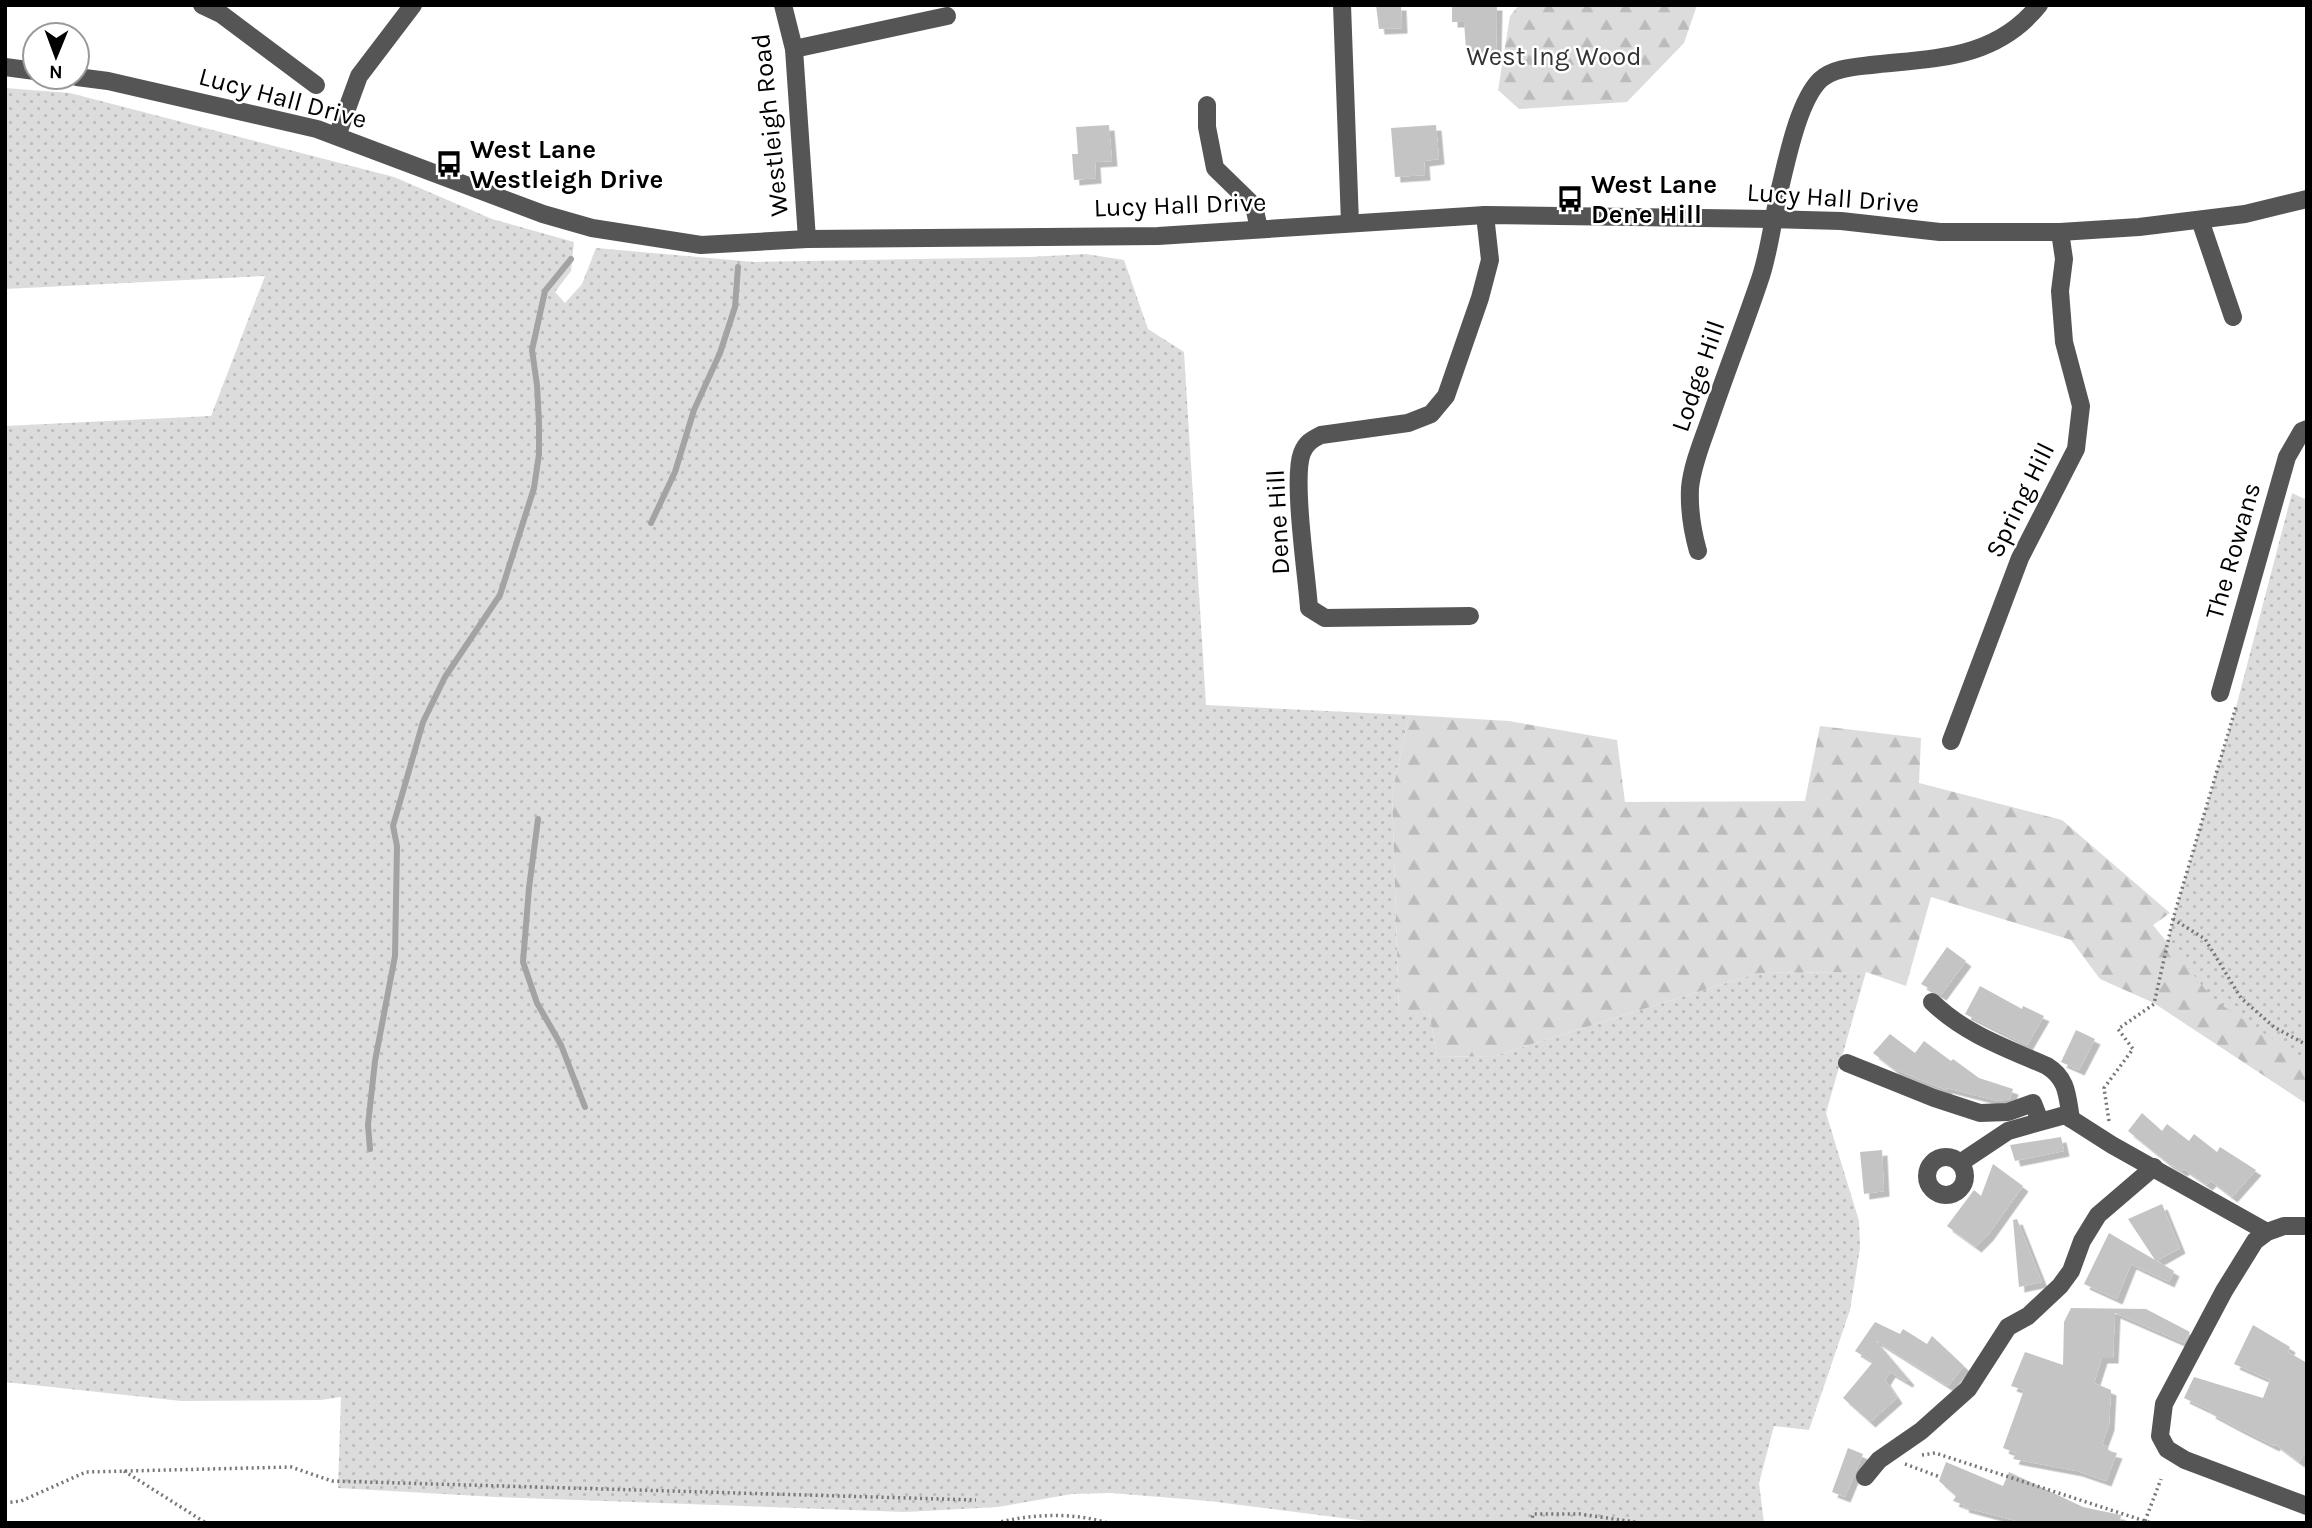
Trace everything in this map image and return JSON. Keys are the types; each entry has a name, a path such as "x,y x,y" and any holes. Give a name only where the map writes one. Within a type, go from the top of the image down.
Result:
{"street":[{"path":"202,5 221,15 316,85"},
{"path":"337,136 359,76 413,5"},
{"name":"Westleigh Road","path":"783,5 794,49 807,239"},
{"path":"1342,5 1350,223"},
{"name":"Lodge Hill","path":"1698,551 1690,524 1690,486 1719,391 1760,279 1795,130 1806,103 1821,80 1843,69 1941,58 1981,49 2007,35 2028,19 2039,5"},
{"path":"794,49 947,16"},
{"name":"Lucy Hall Drive","path":"91,79 317,129 543,214 592,228 701,245 807,239 1158,236 1485,215 1841,221 1940,232 2060,232 2245,214 2307,199"},
{"path":"1207,105 1207,127 1216,168 1254,206 1259,229"},
{"name":"Dene Hill","path":"1470,616 1325,618 1310,608 1298,478 1300,456 1308,442 1321,435 1408,423 1430,414 1446,396 1480,298 1490,260 1485,215"},
{"path":"2200,220 2233,317"},
{"name":"Spring Hill","path":"1951,741 2020,558 2076,449 2081,406 2064,342 2060,291 2064,259 2060,232"},
{"name":"The Rowans","path":"2220,693 2287,457 2302,431 2307,429"},
{"path":"1932,1002 1949,1018 1973,1033 2058,1073 2064,1084 2071,1119"},
{"path":"1847,1063 1934,1098 1980,1113 2008,1112 2034,1103 2040,1121"},
{"path":"1960,1163 2008,1131 2065,1115 2112,1145 2267,1232"},
{"path":"1865,1477 1879,1460 1900,1453 1968,1389 2008,1327 2028,1316 2060,1286 2071,1271 2082,1241 2098,1215 2154,1167"},
{"path":"2307,1226 2284,1226 2267,1232 2255,1241 2224,1290 2164,1404 2161,1436 2167,1449 2185,1460 2307,1506"}],"path":[{"path":"2112,1145 2104,1088 2133,1049 2118,1029 2154,1004 2173,919 2236,707 2231,706 2220,693"},
{"path":"2173,919 2205,939 2241,998 2274,1027 2307,1045"},
{"path":"1940,1477 1905,1465 1900,1453 1935,1452 2151,1523"},
{"path":"5,1503 21,1501 86,1472 291,1466 332,1481 976,1500"},
{"path":"122,1469 206,1523"},
{"path":"2145,1521 2161,1479"},
{"path":"1531,1523 1533,1514 1568,1514 1641,1523"},
{"path":"996,1523 1024,1516 1086,1516 1108,1523"}],"green space":[{"name":"West Ing Wood","path":"1519,5 1697,5 1684,43 1627,102 1519,109 1498,90 1510,16"},
{"path":"5,88 70,93 394,177 492,219 574,242 571,271 555,292 565,303 582,284 596,248 754,262 1086,254 1124,260 1148,329 1184,352 1206,705 1409,715 1392,794 1399,1015 1429,1012 1437,1056 1491,1057 1758,973 1866,972 1826,1113 1859,1221 1860,1248 1850,1310 1809,1430 1774,1426 1759,1483 1764,1523 1381,1523 1209,1501 1111,1493 1072,1494 998,1507 905,1512 496,1497 338,1488 341,1397 321,1400 181,1401 5,1382 5,426 211,416 265,276 5,289"},
{"path":"2292,493 2307,500 2307,1104 2154,1003 2173,919 2236,707"},
{"path":"1409,715 1509,721 1617,740 1625,802 1805,801 1820,726 1921,738 1919,783 2062,820 2170,913 2153,925 2214,1000 2307,1062 2307,1104 2154,1003 2100,979 2071,940 1931,897 1906,986 1866,972 1758,973 1491,1057 1437,1056 1429,1012 1399,1016 1392,794"}],"building":[{"path":"1376,5 1401,5 1402,28 1379,29"},
{"path":"1452,5 1497,5 1496,49 1466,49 1464,22 1452,22"},
{"path":"1109,125 1112,161 1095,162 1096,178 1074,180 1072,154 1078,154 1076,127"},
{"path":"1436,125 1439,159 1424,161 1425,175 1395,177 1391,128"},
{"path":"1947,947 1966,961 1941,995 1921,984"},
{"path":"1980,986 2022,1009 2023,1006 2044,1016 2027,1045 1965,1014"},
{"path":"2076,1030 2095,1039 2079,1070 2061,1062"},
{"path":"1890,1034 1915,1053 1924,1041 1979,1078 2013,1089 2010,1099 1998,1101 1947,1088 1946,1090 1894,1069 1873,1053"},
{"path":"2142,1113 2162,1131 2167,1124 2189,1141 2194,1134 2217,1152 2220,1147 2256,1170 2232,1197 2211,1181 2207,1185 2184,1169 2182,1171 2168,1163 2128,1131"},
{"path":"2061,1137 2064,1151 2015,1161 2010,1145"},
{"path":"1882,1150 1884,1191 1864,1194 1860,1152"},
{"path":"1993,1164 2023,1186 1988,1235 1976,1247 1947,1226 1974,1190 1981,1196"},
{"path":"2162,1204 2180,1248 2157,1261 2174,1271 2169,1282 2131,1264 2117,1299 2084,1284 2109,1233 2155,1260 2128,1219"},
{"path":"2017,1219 2042,1282 2019,1287 2013,1220"},
{"path":"2071,1308 2146,1309 2190,1332 2184,1343 2115,1313 2113,1358 2102,1358 2094,1383 2111,1390 2109,1425 2102,1444 2108,1447 2108,1451 2117,1453 2106,1481 2077,1471 2013,1459 2016,1453 2003,1448 2024,1390 2011,1386 2025,1352 2063,1365 2064,1322"},
{"path":"1875,1322 1900,1334 1903,1329 1927,1344 1932,1336 1964,1366 1948,1386 1875,1340 1909,1380 1907,1382 1890,1372 1885,1380 1897,1398 1870,1422 1843,1398 1873,1362 1855,1351"},
{"path":"2253,1325 2290,1347 2288,1352 2307,1363 2307,1450 2299,1462 2275,1444 2274,1446 2240,1429 2184,1398 2194,1377 2263,1398 2270,1380 2234,1364"},
{"path":"1848,1448 1863,1454 1845,1497 1832,1492"},
{"path":"1946,1462 2003,1486 2009,1472 2083,1507 2121,1515 2120,1523 2024,1523 1963,1507 1964,1505 1953,1501 1956,1496 1939,1481"}],"waterway":[{"path":"370,1149 368,1125 375,1061 395,956 397,846 393,826 423,722 445,677 500,595 534,488 539,454 539,423 532,350 545,291 571,259"},
{"path":"651,523 675,472 694,410 720,353 735,307 738,267"},
{"path":"538,819 523,962 537,1003 561,1045 585,1107"}],"place":[{"name":"West Lane Westleigh Drive","path":"449,164"},
{"name":"West Lane Dene Hill","path":"1570,199"}]}
